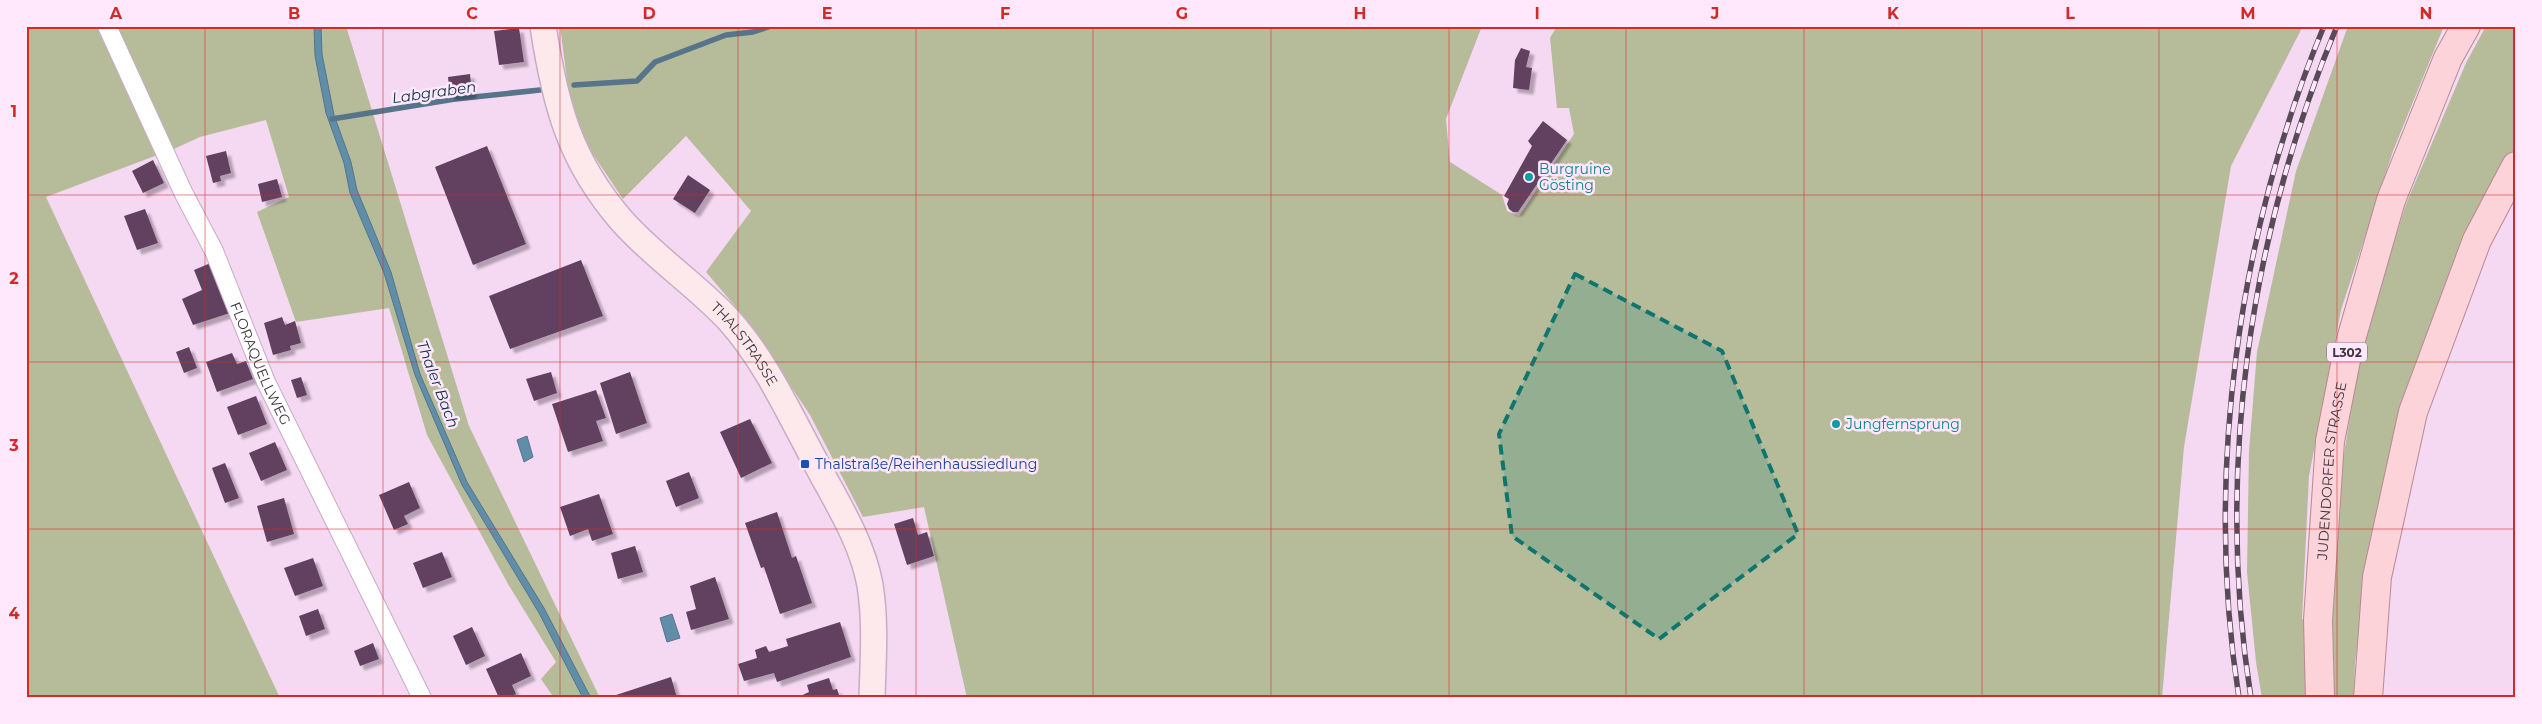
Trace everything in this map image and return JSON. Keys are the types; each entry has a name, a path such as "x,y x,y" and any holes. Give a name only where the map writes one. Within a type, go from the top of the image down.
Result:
{"main road":[{"name":"THALSTRASSE","path":"543,26 558,106 567,134 591,178 622,220 728,319 774,382 858,545 870,585 873,624 872,698"},
{"name":"JUDENDORFER STRASSE","path":"2320,698 2318,620 2330,441 2348,350 2391,200 2448,58 2466,26"},
{"path":"2368,698 2377,576 2414,412 2477,240 2516,166"}],"street":[{"name":"FLORAQUELLWEG","path":"107,26 184,194 214,250 266,382 422,698"}],"highlighted area":[{"path":"1575,274 1722,351 1798,534 1659,639 1512,536 1499,434"}],"green space":[{"path":"26,26 346,26 469,426 600,698 554,698 541,679 556,662 508,584 427,435 389,308 296,322 257,212 289,197 266,120 200,137 176,148 46,197 280,698 26,698"},
{"path":"560,26 1482,26 1446,119 1450,162 1502,195 1507,211 1519,216 1574,134 1569,108 1557,108 1550,38 1557,26 2303,26 2231,166 2184,447 2162,698 967,698 924,507 863,517 810,415 746,319 706,272 751,211 686,136 623,199 586,144 569,95"},
{"path":"2348,26 2444,26 2393,151 2341,310 2309,476 2302,619 2306,620 2308,698 2262,698 2256,662 2247,572 2249,451 2257,352 2296,171"},
{"path":"2486,26 2516,26 2516,147 2450,280 2401,410 2372,531 2355,663 2354,698 2330,698 2328,653 2342,466 2361,348 2406,204 2466,63"}],"water":[{"path":"314,26 321,26 322,54 334,115 351,162 357,190 391,272 420,374 467,482 544,608 591,698 583,698 539,613 462,485 415,375 384,273 350,193 344,163 326,113 315,56"},
{"path":"527,436 533,457 524,462 517,440"},
{"path":"672,614 680,638 667,642 660,618"}],"building":[{"path":"519,28 524,62 499,65 494,31"},
{"path":"1521,48 1530,51 1526,67 1532,68 1529,90 1513,88 1515,60"},
{"path":"470,74 472,94 450,96 448,77"},
{"name":"Burgruine Gösting","path":"1543,121 1567,140 1518,212 1513,212 1507,204 1509,199 1504,196 1532,146 1528,141"},
{"path":"487,146 526,244 473,265 435,167"},
{"path":"226,151 231,173 220,176 221,181 213,183 206,156"},
{"path":"153,160 164,183 143,193 132,171"},
{"path":"688,175 710,190 695,213 673,199"},
{"path":"277,179 282,197 262,202 258,184"},
{"path":"145,209 158,243 137,250 124,216"},
{"path":"581,260 603,316 510,349 489,296"},
{"path":"213,262 233,312 193,325 182,299 202,290 194,270"},
{"path":"282,317 285,325 295,321 301,343 290,346 291,350 273,355 264,323"},
{"path":"189,347 197,368 184,373 176,352"},
{"path":"232,353 237,364 246,361 253,379 217,392 206,362"},
{"path":"551,372 557,393 534,401 526,379"},
{"path":"630,372 647,423 616,434 600,383"},
{"path":"301,377 307,395 297,398 291,380"},
{"path":"596,390 606,418 596,421 603,441 568,452 552,404"},
{"path":"256,396 267,424 238,435 227,407"},
{"path":"750,419 772,463 741,478 720,432"},
{"path":"275,442 287,470 261,481 249,453"},
{"path":"225,463 239,498 225,503 212,468"},
{"path":"689,472 699,498 676,507 666,481"},
{"path":"409,482 420,508 404,516 408,524 394,530 379,495"},
{"path":"599,494 613,534 592,541 588,529 570,536 560,507"},
{"path":"284,498 294,534 267,542 257,506"},
{"path":"777,512 792,558 796,556 812,603 780,614 764,567 761,568 745,523"},
{"path":"913,518 918,535 927,532 934,556 907,565 894,524"},
{"path":"635,546 643,572 618,579 611,553"},
{"path":"442,552 452,577 423,588 413,563"},
{"path":"313,558 323,586 295,596 284,568"},
{"path":"715,577 729,619 691,630 686,612 696,609 690,586"},
{"path":"318,609 325,629 306,636 299,616"},
{"path":"840,622 851,657 777,682 774,673 744,681 738,664 757,658 755,650 766,646 769,652 788,646 786,639"},
{"path":"472,627 485,656 466,665 453,636"},
{"path":"373,643 379,659 360,666 354,651"},
{"path":"521,653 531,676 512,685 516,694 508,698 499,698 486,669"},
{"path":"671,677 677,698 610,697"},
{"path":"829,678 833,690 837,689 840,698 796,698 809,692 807,685"}],"waterway":[{"name":"Labgraben","path":"574,85 637,81 655,62 726,35 753,32 771,26"},
{"name":"Labgraben","path":"332,119 455,99 540,90"}],"railway":[{"path":"2239,698 2229,614 2225,528 2228,442 2236,356 2250,271 2270,187 2294,105 2324,26"},
{"path":"2251,698 2241,613 2237,527 2239,441 2248,356 2262,271 2281,188 2307,106 2337,26"}],"place":[{"name":"Burgruine Gösting","path":"1529,177"},
{"name":"Jungfernsprung","path":"1836,424"},
{"name":"Thalstraße/Reihenhaussiedlung","path":"805,464"}],"water label":[{"name":"Thaler Bach","path":"438,384"}]}
